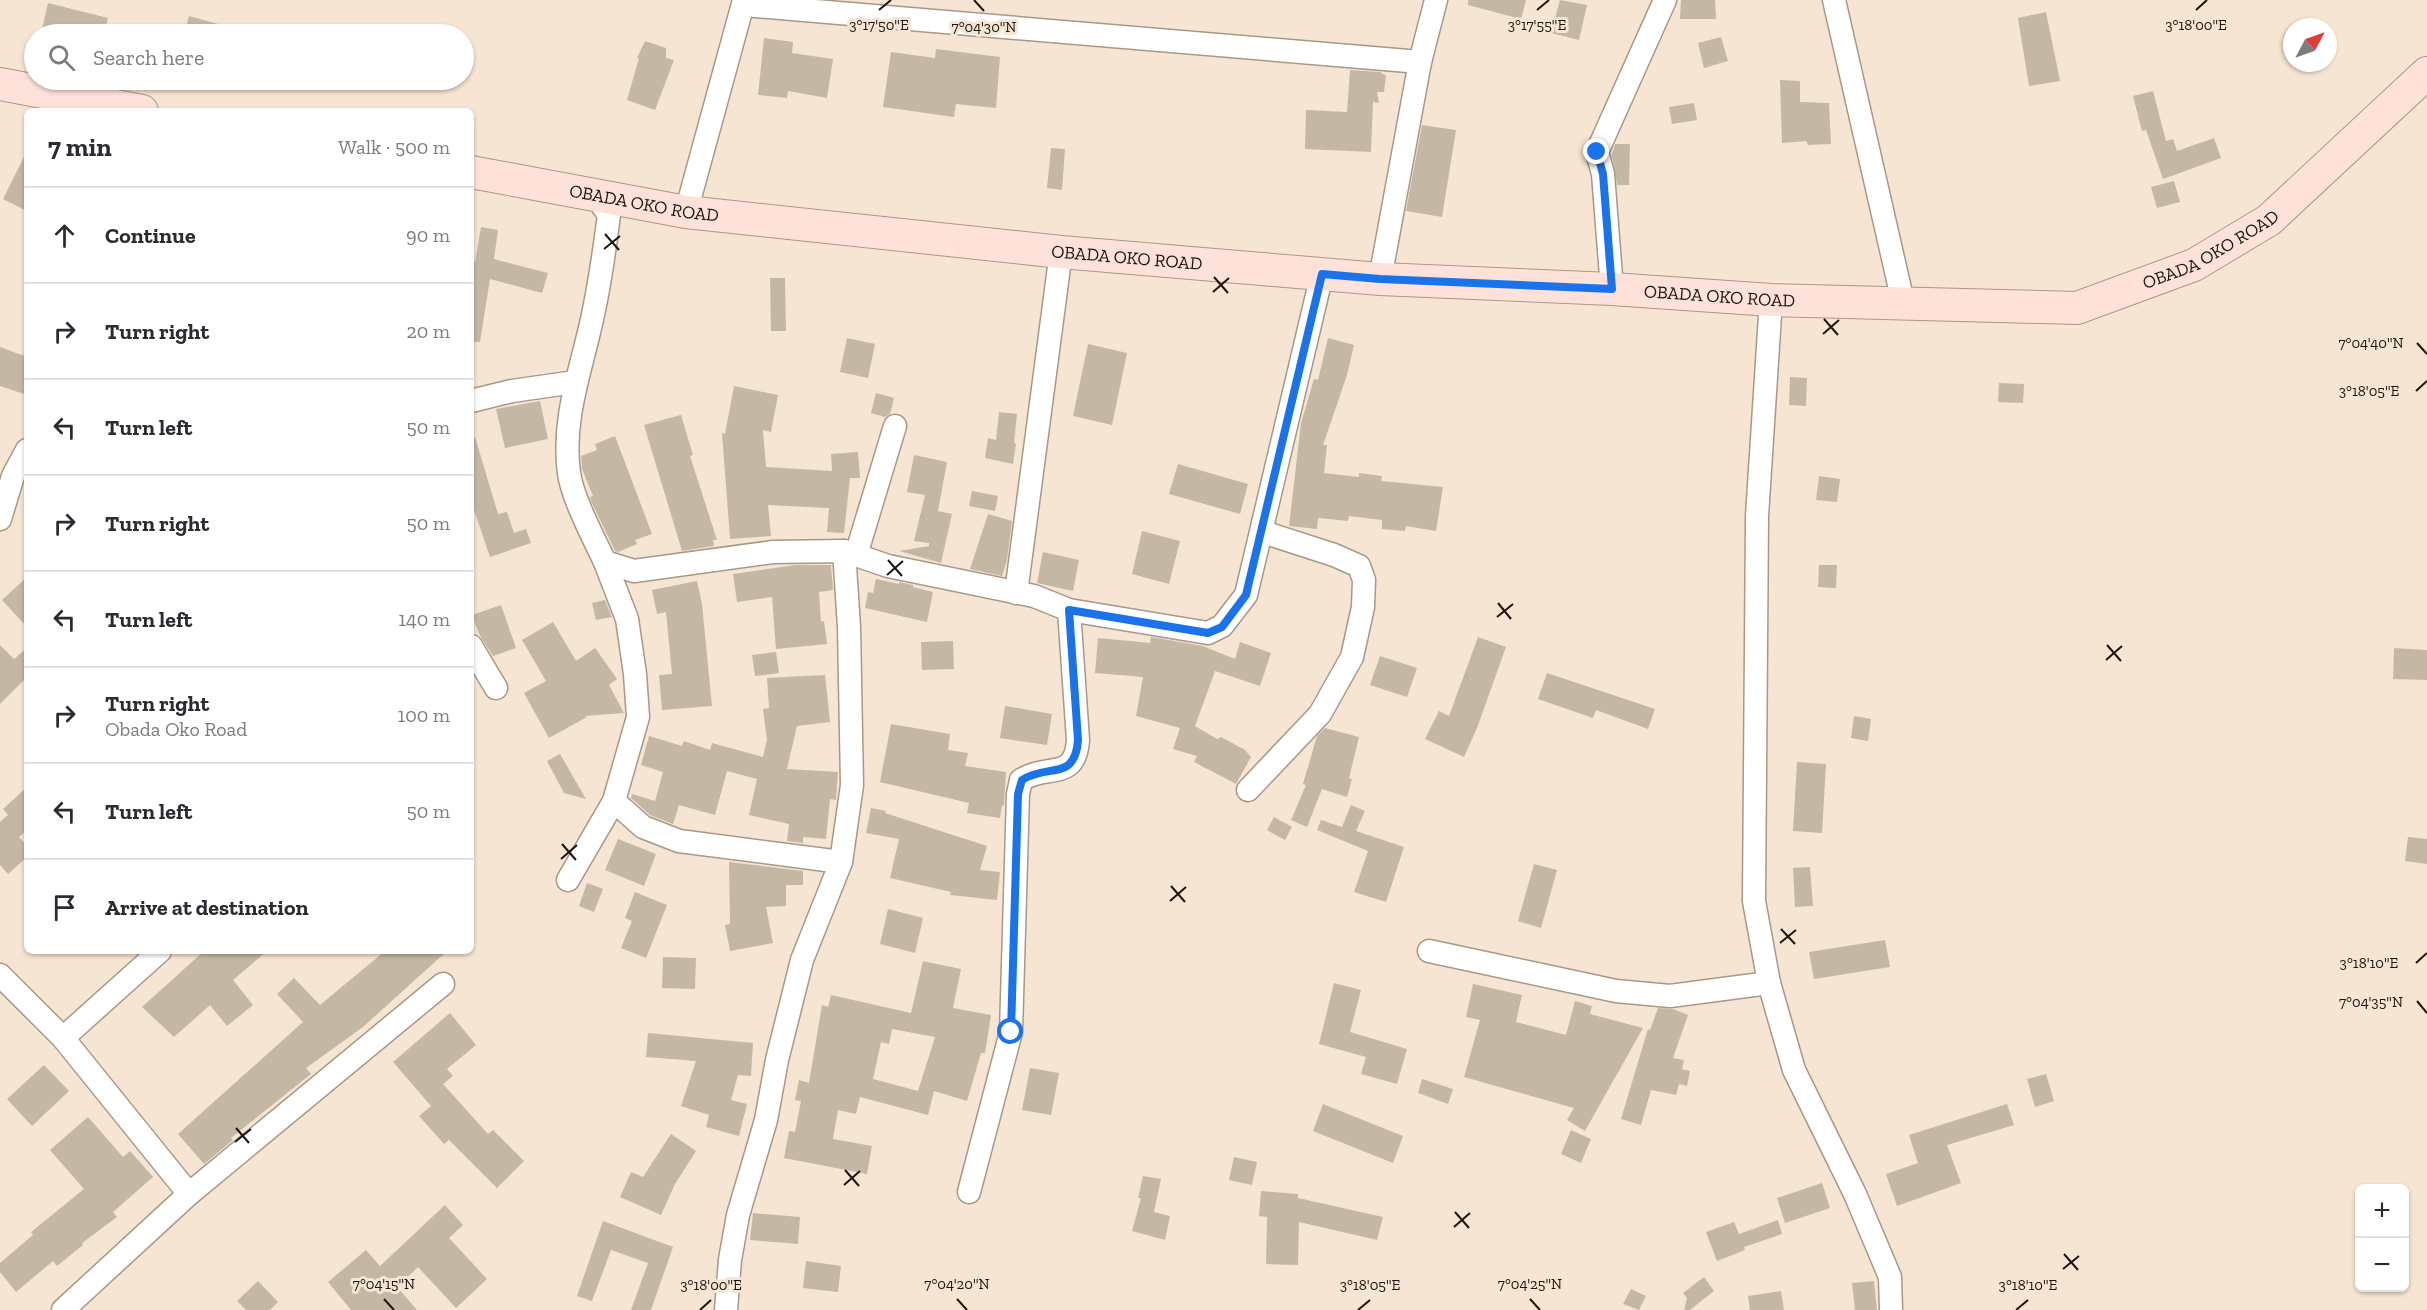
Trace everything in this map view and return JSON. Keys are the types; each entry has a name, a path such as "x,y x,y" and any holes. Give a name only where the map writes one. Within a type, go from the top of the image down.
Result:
{"main road":[{"name":"OBADA OKO ROAD","path":"474,173 686,212 1061,252 1380,279 1612,289 1771,300 2077,308 2194,265 2270,220 2427,73"},
{"path":"0,84 24,89"},
{"path":"32,90 126,108"}],"street":[{"path":"1380,279 1420,62 1436,0"},
{"path":"1612,289 1603,174 1597,152 1665,0"},
{"path":"1834,0 1902,302"},
{"path":"686,212 744,2 1420,62"},
{"path":"568,880 614,801 638,717 635,674 627,619 606,562 587,524 569,474 568,429 575,382 590,329 609,215 595,195"},
{"path":"1016,593 1061,252"},
{"path":"606,562 634,571 773,552 850,553 888,566 1034,596 1069,610 1208,633 1222,627 1246,595 1263,532 1322,274"},
{"path":"1771,300 1757,516 1754,901 1769,983 1794,1070 1855,1194 1890,1277 1891,1310"},
{"path":"474,400 512,391 575,382"},
{"path":"726,1310 730,1260 738,1215 766,1120 777,1060 802,960 841,862 852,785 850,553 895,426"},
{"path":"0,519 13,480 24,456"},
{"path":"1248,790 1320,714 1352,657 1363,607 1364,580 1359,566 1334,555 1263,532"},
{"path":"969,1192 1011,1032 1018,794 1022,780 1042,771 1069,766 1077,756 1078,740 1069,610"},
{"path":"474,651 496,688"},
{"path":"614,801 644,827 679,841 841,862"},
{"path":"1429,951 1616,991 1670,996 1769,983"},
{"path":"63,1038 157,954"},
{"path":"0,975 63,1038 189,1194"},
{"path":"63,1310 189,1194 443,984"}],"building":[{"path":"1468,0 1526,0 1521,19 1468,5"},
{"path":"1560,0 1587,5 1579,40 1551,33"},
{"path":"1681,0 1715,0 1716,19 1680,19"},
{"path":"48,3 108,18 106,24 43,24"},
{"path":"2046,12 2060,81 2029,86 2018,18"},
{"path":"189,16 218,24 187,24"},
{"path":"1721,37 1728,61 1704,68 1698,43"},
{"path":"764,38 793,42 792,53 833,59 827,98 788,91 787,98 758,95"},
{"path":"645,41 666,48 666,58 674,60 655,110 627,100 639,58 637,58"},
{"path":"936,49 1000,57 996,108 956,104 954,117 883,107 891,52 935,58"},
{"path":"1350,70 1380,72 1386,76 1384,92 1377,92 1379,103 1373,102 1371,152 1305,149 1306,110 1347,112"},
{"path":"1780,80 1800,81 1800,102 1829,103 1831,144 1808,145 1806,141 1782,143"},
{"path":"2153,91 2166,141 2173,139 2177,151 2214,138 2221,158 2163,179 2146,130 2142,131 2133,96"},
{"path":"1694,103 1697,120 1672,124 1669,107"},
{"path":"1422,125 1456,130 1442,217 1406,211"},
{"path":"1615,144 1630,144 1629,185 1617,185 1612,156"},
{"path":"1051,148 1065,149 1062,190 1047,188"},
{"path":"24,157 24,210 3,199"},
{"path":"2174,181 2180,202 2157,208 2151,187"},
{"path":"481,227 498,230 494,259 548,273 542,293 490,279 480,342 474,342 475,262"},
{"path":"770,278 785,278 786,331 771,331"},
{"path":"847,338 875,344 868,378 840,372"},
{"path":"1328,338 1354,345 1347,375 1323,445 1327,445 1324,473 1359,477 1359,473 1382,476 1381,481 1443,487 1436,531 1406,526 1405,531 1382,529 1382,520 1349,516 1348,521 1318,518 1317,529 1289,526 1301,423 1314,379 1318,380"},
{"path":"1088,344 1127,353 1112,425 1073,416"},
{"path":"0,347 24,356 24,394 0,386"},
{"path":"1790,377 1807,378 1806,406 1789,405"},
{"path":"1999,383 2024,384 2023,403 1998,402"},
{"path":"734,386 778,395 771,432 763,430 766,467 832,471 831,454 858,452 860,478 850,478 844,533 827,532 829,508 768,505 771,536 730,539 722,433 725,434"},
{"path":"876,393 894,398 890,414 885,417 871,413"},
{"path":"540,401 548,439 505,448 496,409"},
{"path":"999,412 1017,414 1013,464 985,458 988,438 996,440"},
{"path":"681,415 693,455 690,456 717,540 713,540 714,546 682,551 644,425"},
{"path":"615,436 652,534 635,540 637,544 618,552 615,551 591,501 590,497 593,496 582,469 581,456 597,450 595,444"},
{"path":"474,437 498,514 507,512 514,533 526,529 531,543 490,557 474,510"},
{"path":"914,455 947,462 938,511 952,514 941,563 899,551 929,546 929,543 914,541 925,495 907,492"},
{"path":"1178,464 1248,484 1240,514 1169,494"},
{"path":"1819,476 1840,479 1837,502 1816,500"},
{"path":"972,491 998,496 995,511 969,506"},
{"path":"988,514 1012,521 1007,560 1002,576 970,569"},
{"path":"1142,531 1180,541 1169,584 1132,574"},
{"path":"1043,552 1079,560 1073,591 1037,583"},
{"path":"796,565 831,565 833,590 819,592 821,622 824,621 827,644 776,649 772,597 737,602 733,574"},
{"path":"1819,565 1837,565 1836,588 1818,587"},
{"path":"876,579 913,585 913,587 933,592 927,622 865,608 868,592 873,593"},
{"path":"24,580 24,624 2,600"},
{"path":"697,581 702,604 712,706 662,710 659,675 672,674 666,612 657,614 652,590"},
{"path":"605,600 612,617 596,620 592,603"},
{"path":"501,605 516,648 493,656 480,636 474,614"},
{"path":"553,622 576,661 595,648 617,679 609,685 624,713 584,716 587,717 549,738 524,693 546,681 522,640"},
{"path":"1151,637 1203,646 1235,659 1240,642 1271,653 1260,686 1215,671 1195,726 1217,739 1221,737 1245,750 1251,757 1236,784 1194,762 1197,756 1173,749 1180,728 1136,716 1143,677 1095,673 1098,638 1150,643"},
{"path":"1478,637 1506,647 1477,728 1464,757 1425,739 1439,711 1449,716"},
{"path":"953,641 954,669 922,670 921,642"},
{"path":"0,645 14,659 24,651 24,680 0,704"},
{"path":"2394,648 2427,650 2427,680 2393,679"},
{"path":"776,652 779,673 755,676 752,655"},
{"path":"1380,656 1417,668 1407,697 1370,685"},
{"path":"1547,673 1655,709 1648,729 1596,710 1593,718 1538,699"},
{"path":"825,675 830,722 797,726 787,769 838,772 836,800 830,799 826,839 803,837 803,843 787,841 789,824 749,815 757,779 727,771 715,815 679,805 673,824 650,815 631,798 632,794 655,801 663,772 641,765 649,736 682,746 684,741 710,750 712,743 763,757 767,740 763,709 769,708 767,678"},
{"path":"1005,706 1052,714 1047,745 1000,738"},
{"path":"1854,716 1871,719 1868,741 1851,738"},
{"path":"891,724 950,734 948,750 968,753 965,766 1006,772 1004,806 1002,805 1000,818 967,813 969,803 880,782"},
{"path":"1325,728 1359,737 1349,778 1352,779 1347,797 1322,789 1307,827 1291,820 1306,785 1303,784 1317,736"},
{"path":"560,754 586,799 564,793 547,761"},
{"path":"1797,762 1826,764 1822,833 1793,831"},
{"path":"24,790 24,833 19,837 24,843 24,860 8,874 0,865 0,822 8,815 3,809"},
{"path":"1351,805 1365,811 1356,831 1404,847 1386,902 1354,892 1368,851 1317,830 1321,820 1342,827"},
{"path":"871,808 886,811 885,813 987,846 980,870 1000,872 997,900 950,895 951,892 890,878 899,839 866,833"},
{"path":"1274,817 1292,827 1285,840 1267,830"},
{"path":"2408,837 2427,839 2427,864 2405,861"},
{"path":"618,839 656,854 644,886 605,870"},
{"path":"729,862 803,871 803,885 786,885 786,906 766,907 773,943 730,951 725,925 730,924"},
{"path":"1534,864 1557,870 1541,928 1518,921"},
{"path":"1810,867 1813,906 1795,907 1793,868"},
{"path":"587,883 603,889 594,912 579,906"},
{"path":"635,892 667,905 646,958 621,948 632,921 625,918"},
{"path":"888,909 923,918 915,953 880,944"},
{"path":"1885,940 1890,967 1814,979 1809,952"},
{"path":"201,954 263,954 233,980 253,1005 227,1026 210,1005 174,1037 142,1007"},
{"path":"381,954 444,954 363,1027 306,1068 311,1074 231,1138 233,1140 204,1164 178,1134 303,1022 277,994 294,978 320,1005"},
{"path":"663,957 696,958 695,989 662,988"},
{"path":"923,961 961,969 953,1008 991,1015 985,1053 981,1053 967,1101 934,1091 928,1115 860,1097 856,1114 838,1110 833,1139 872,1146 867,1174 784,1158 789,1131 795,1132 801,1101 795,1100 799,1080 809,1083 822,1005 828,1007 831,995 911,1013","holes":["892,1029 935,1037 918,1091 873,1079 881,1042 889,1044"]},
{"path":"1334,983 1361,990 1350,1032 1407,1049 1397,1084 1361,1074 1366,1057 1319,1044"},
{"path":"1473,984 1522,995 1516,1022 1566,1035 1575,1001 1592,1006 1590,1014 1643,1028 1585,1131 1567,1120 1574,1108 1464,1077 1480,1020 1466,1017"},
{"path":"1658,1008 1673,1009 1688,1015 1673,1058 1684,1060 1682,1069 1690,1071 1687,1086 1679,1084 1676,1095 1651,1090 1641,1125 1621,1119 1648,1029 1650,1030"},
{"path":"450,1013 476,1045 447,1069 453,1076 443,1084 488,1134 493,1130 524,1161 497,1188 449,1140 444,1144 419,1116 431,1106 393,1062"},
{"path":"648,1033 753,1043 751,1076 738,1075 731,1100 747,1104 739,1136 706,1127 709,1115 681,1106 696,1061 646,1057"},
{"path":"44,1065 69,1091 32,1126 7,1099"},
{"path":"1030,1068 1059,1073 1051,1115 1022,1110"},
{"path":"2046,1074 2054,1101 2035,1107 2027,1079"},
{"path":"1422,1079 1453,1089 1448,1104 1418,1093"},
{"path":"1323,1104 1403,1136 1393,1163 1313,1131"},
{"path":"2007,1104 2014,1125 1947,1145 1961,1183 1897,1206 1886,1174 1918,1163 1909,1135"},
{"path":"88,1117 123,1157 130,1151 153,1177 113,1212 117,1217 82,1243 83,1245 57,1266 53,1261 16,1292 0,1272 0,1263 33,1235 31,1232 84,1189 50,1150"},
{"path":"1571,1130 1591,1139 1581,1163 1561,1154"},
{"path":"671,1134 696,1151 675,1184 661,1215 620,1197 631,1172 643,1177"},
{"path":"1234,1157 1257,1162 1252,1185 1229,1180"},
{"path":"1143,1176 1161,1179 1154,1212 1170,1216 1165,1240 1132,1231 1141,1198 1138,1198"},
{"path":"1822,1183 1830,1208 1785,1223 1777,1198"},
{"path":"1261,1191 1298,1194 1298,1198 1383,1217 1377,1240 1299,1222 1298,1265 1266,1264 1267,1217 1259,1216"},
{"path":"445,1205 463,1225 449,1238 487,1279 456,1308 418,1267 397,1287 417,1310 351,1310 328,1282 366,1250 380,1266"},
{"path":"753,1213 800,1217 798,1244 750,1240"},
{"path":"1778,1220 1782,1234 1744,1247 1745,1250 1717,1261 1706,1232 1734,1222 1739,1234"},
{"path":"603,1221 673,1247 651,1310 631,1310 648,1263 611,1250 592,1301 577,1296"},
{"path":"806,1261 841,1266 838,1292 803,1288"},
{"path":"1704,1277 1714,1291 1690,1310 1684,1310 1687,1298 1683,1293"},
{"path":"258,1281 278,1302 270,1310 246,1310 237,1301"},
{"path":"1874,1281 1877,1310 1855,1310 1852,1283"},
{"path":"1631,1289 1646,1296 1639,1310 1623,1304"},
{"path":"1781,1291 1784,1310 1750,1310 1748,1296"}],"route":[{"path":"1011,1032 1018,794 1022,780 1030,774 1069,766 1077,756 1078,740 1069,610 1208,633 1222,627 1246,595 1263,532 1322,274 1380,279 1612,289 1603,174 1597,152"}]}
